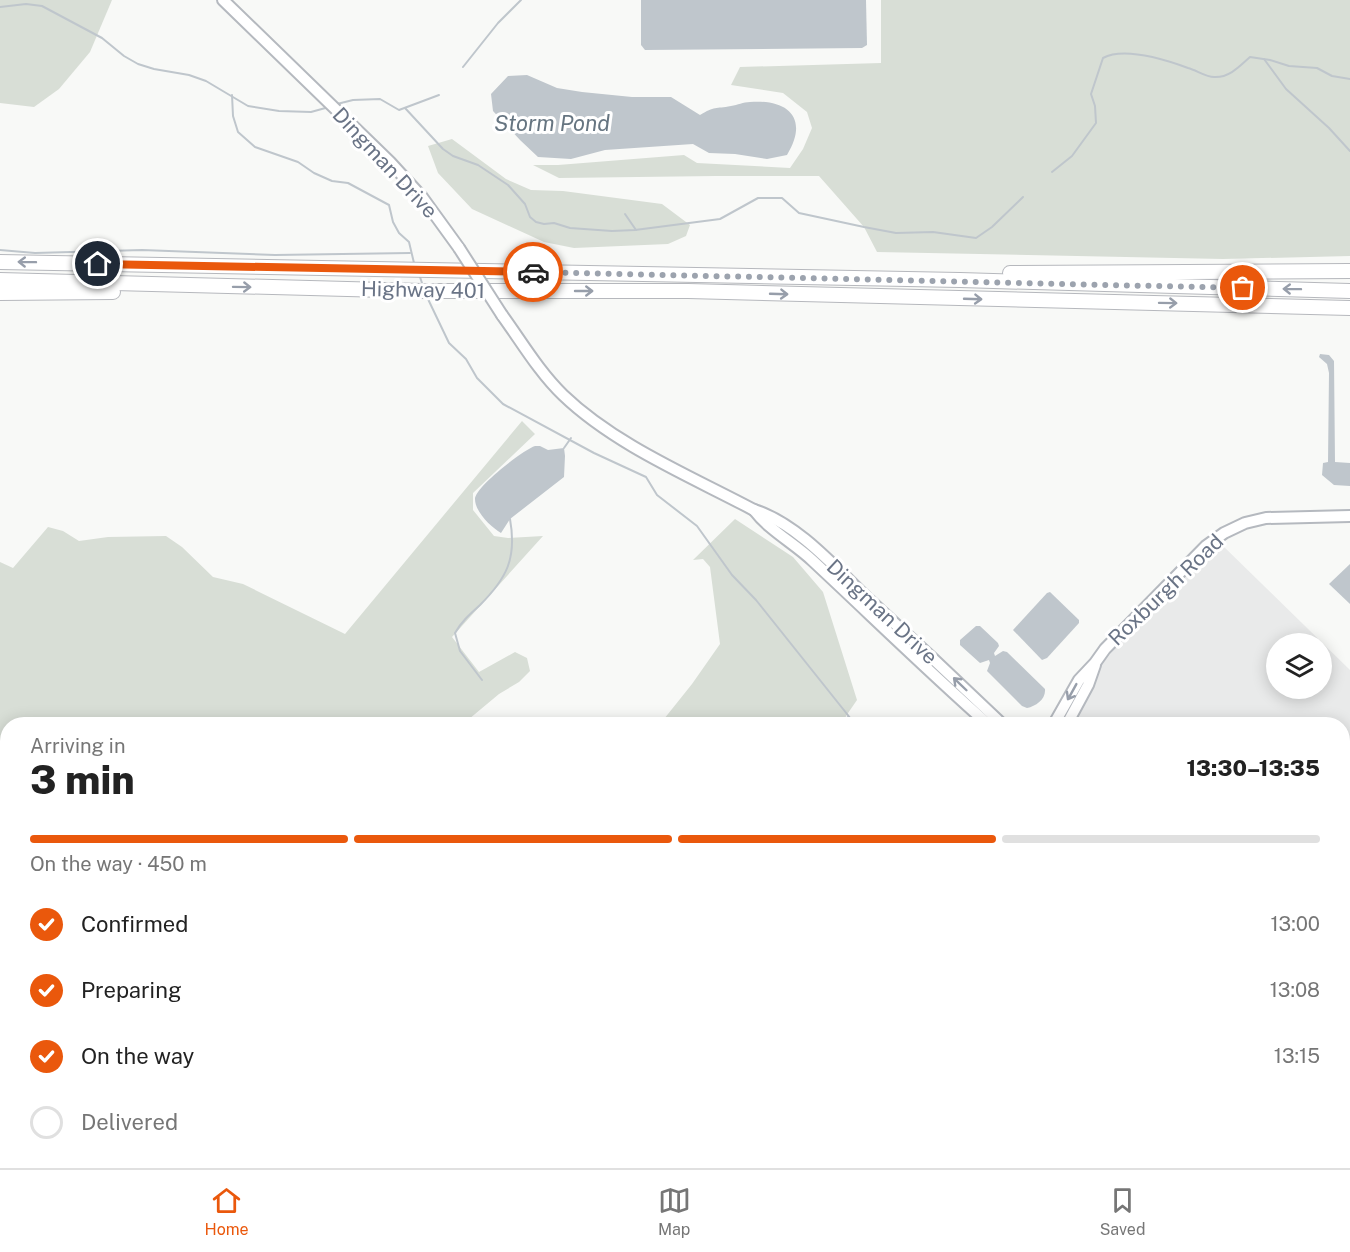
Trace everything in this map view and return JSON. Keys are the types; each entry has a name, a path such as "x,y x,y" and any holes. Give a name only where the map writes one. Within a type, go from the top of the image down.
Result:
{"highway":[{"name":"Highway 401","path":"0,262 960,280 1350,291"},
{"path":"960,280 980,273 1350,271"},
{"name":"Highway 401","path":"0,280 422,291 688,291 1350,308"},
{"path":"0,294 158,292 184,285"}],"main road":[{"name":"Dingman Drive","path":"223,0 390,162 422,197 459,248 502,315 561,394 593,421 658,460 754,510 771,515 817,552 994,717"},
{"name":"Dingman Drive","path":"754,510 764,523 805,552 937,679 980,717"},
{"name":"Roxburgh Road","path":"1058,717 1079,680 1105,649 1206,546 1224,533 1245,523 1266,518 1350,516"},
{"name":"Roxburgh Road","path":"1071,717 1088,685 1095,663"}],"shaded area":[{"path":"0,0 112,0 90,52 59,89 34,107 0,103"},
{"path":"881,0 1350,0 1350,256 1223,259 877,252 864,227 819,176 559,178 533,165 684,155 697,163 790,168 803,149 812,128 807,112 783,93 731,85 740,67 881,63"},
{"path":"452,139 506,179 531,190 563,191 662,204 690,225 686,236 668,244 574,248 544,242 472,209 438,173 428,146"},
{"path":"522,421 535,434 473,493 473,510 494,536 508,538 543,536 452,637 479,672 515,652 527,658 530,671 519,682 499,694 471,717 0,717 0,562 13,568 48,527 63,531 79,541 108,537 166,536 182,547 213,577 243,584 345,634"},
{"path":"735,519 793,557 823,592 857,700 846,717 666,717 720,644 710,567 703,559 693,560"},
{"path":"1220,543 1312,633 1266,633 1266,699 1332,699 1332,652 1350,670 1350,717 1075,717 1101,665 1195,563"}],"water":[{"path":"641,0 866,0 867,45 862,48 645,50 641,45"},
{"name":"Storm Pond","path":"527,75 557,88 582,92 632,97 671,97 700,115 712,109 747,102 775,104 785,108 791,114 796,131 787,155 767,159 709,153 693,144 605,150 571,159 538,157 493,111 491,94 508,76"},
{"path":"1320,354 1329,355 1334,361 1335,462 1350,463 1350,486 1334,485 1322,475 1323,463 1328,462 1329,373 1327,364 1319,357"},
{"path":"535,446 548,450 564,448 564,477 510,519 501,533 488,523 478,509 475,499 477,493 500,470"},
{"path":"1350,564 1350,604 1329,584"},
{"path":"1050,592 1079,620 1079,623 1047,658 1042,660 1013,630"},
{"path":"976,626 980,626 998,643 995,656 1003,651 1007,652 1045,689 1040,702 1027,708 1022,706 987,671 989,660 980,663 960,645 960,640"}],"waterway":[{"path":"463,67 498,23 521,0"},
{"path":"0,7 26,4 42,6 102,38 138,64 206,81 248,106 279,111 311,112 329,107"},
{"path":"1052,172 1072,156 1096,123 1095,106 1091,94 1103,58 1112,55 1133,54 1157,58 1214,77 1229,73 1250,57 1289,66 1317,68 1332,76 1350,79"},
{"path":"1264,59 1286,89 1329,128 1350,151"},
{"path":"232,95 233,116 238,132 255,147 298,162 332,181 348,183 389,205 393,222 399,233 409,242 414,263"},
{"path":"337,104 353,100 380,99 399,110 439,95"},
{"path":"405,108 443,149 453,156 478,165 508,185 525,204 530,217 536,222 554,223 570,228 635,230 720,219 758,198 782,198 799,213 864,227 896,233 933,232 976,238 992,227 1023,197"},
{"path":"625,214 636,230"},
{"path":"0,250 35,253 142,250 275,255 410,253"},
{"path":"419,274 423,286"},
{"path":"427,297 449,343 466,359 477,378 503,404 594,453 646,477 657,495 697,526 732,575 756,600 849,717"},
{"path":"564,448 571,438"},
{"path":"482,680 460,651 455,633 497,586 508,566 512,545 510,519"}],"way so far":[{"path":"533,272 1243,288"}],"route":[{"path":"98,264 533,272"}]}
